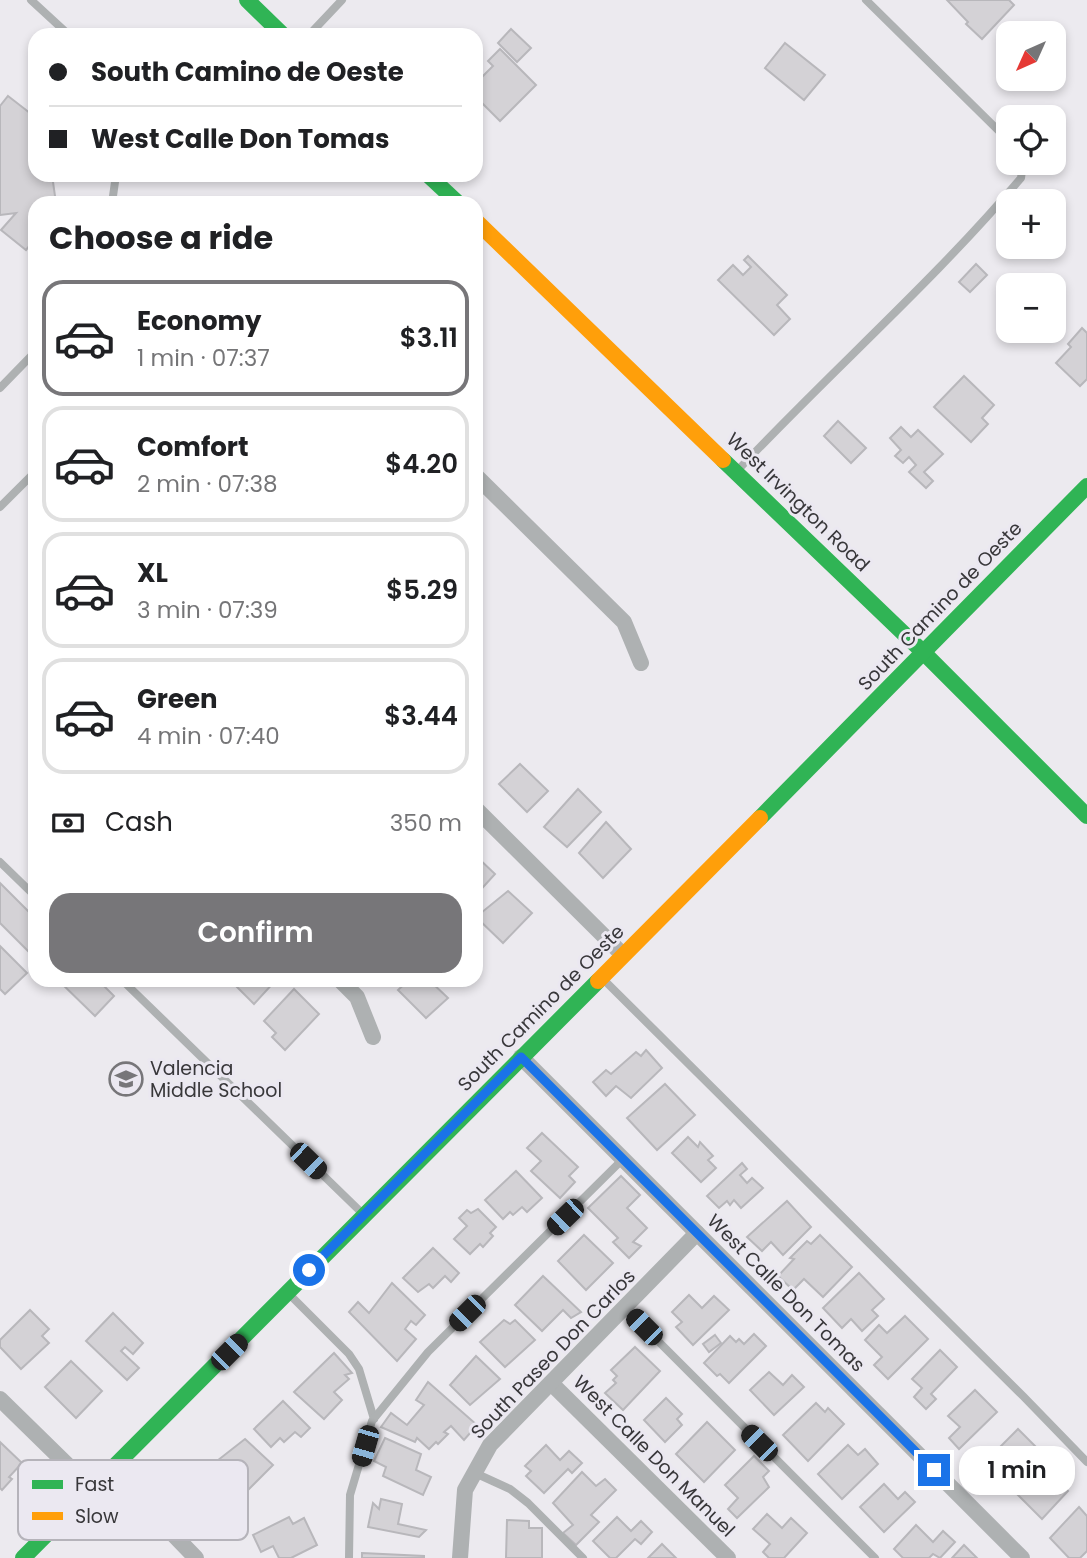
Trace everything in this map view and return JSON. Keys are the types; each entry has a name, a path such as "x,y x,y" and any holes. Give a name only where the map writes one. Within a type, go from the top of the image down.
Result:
{"street":[{"path":"247,0 276,28"},
{"path":"435,182 450,196"},
{"name":"West Irvington Road","path":"483,233 924,653 1087,816"},
{"path":"483,483 624,622 640,663"},
{"name":"South Camino de Oeste","path":"121,1460 1087,486"},
{"path":"483,816 623,955"},
{"path":"347,987 357,997 373,1037"},
{"name":"West Calle Don Tomas","path":"521,1057 1022,1558"},
{"name":"South Paseo Don Carlos","path":"460,1558 465,1490 490,1445 697,1233"},
{"name":"West Calle Don Manuel","path":"551,1383 727,1558"},
{"path":"0,1399 62,1460"},
{"name":"South Camino de Oeste","path":"23,1558 41,1540"},
{"path":"179,1540 196,1558"}],"lane":[{"path":"31,0 61,28"},
{"path":"316,28 342,0"},
{"path":"866,0 996,129"},
{"path":"736,472 960,247 1021,175"},
{"path":"0,388 28,359"},
{"path":"0,506 28,479"},
{"path":"0,862 28,889"},
{"path":"601,977 1087,1462"},
{"path":"129,987 364,1215"},
{"path":"349,1558 350,1495 374,1419 428,1352 623,1159"},
{"path":"288,1292 349,1354 359,1369 374,1419"},
{"path":"625,1308 875,1558"},
{"path":"475,1473 510,1489 528,1503 583,1558"}],"building":[{"path":"947,0 1009,0 1014,5 996,21 982,39 966,24 968,22"},
{"path":"511,29 531,48 517,62 498,43"},
{"path":"785,43 825,75 804,100 765,68"},
{"path":"500,49 536,85 500,121 483,104 483,76 493,66 488,61"},
{"path":"8,96 28,112 28,182 53,182 55,196 28,196 26,250 1,230 16,213 0,215 0,106"},
{"path":"748,256 787,295 777,305 790,319 774,335 718,280 733,265 743,275 751,267 744,260"},
{"path":"976,264 987,275 970,292 959,282"},
{"path":"1082,328 1087,333 1087,379 1080,386 1056,363 1071,347 1068,344"},
{"path":"964,376 994,405 982,418 988,424 971,442 934,407"},
{"path":"838,421 866,448 851,463 824,436"},
{"path":"901,427 911,437 918,430 943,454 924,472 933,481 926,488 909,472 916,465 909,457 903,463 895,456 901,450 890,438"},
{"path":"520,764 548,791 527,812 499,784"},
{"path":"578,789 601,812 567,847 544,827"},
{"path":"606,822 631,849 603,878 579,853"},
{"path":"483,863 495,874 483,887"},
{"path":"0,883 28,911 28,951 0,923"},
{"path":"508,891 532,913 503,943 483,924 483,911"},
{"path":"0,946 27,973 5,994 0,989"},
{"path":"65,987 105,987 114,996 95,1016"},
{"path":"237,987 270,987 254,1004"},
{"path":"401,987 436,987 448,998 426,1018 398,990"},
{"path":"294,989 319,1014 285,1050 272,1037 276,1033 264,1021"},
{"path":"646,1050 662,1068 631,1098 616,1086 606,1096 593,1082 606,1070 611,1074 636,1052 641,1056"},
{"path":"665,1084 695,1115 657,1150 627,1118"},
{"path":"542,1133 578,1167 569,1176 575,1182 560,1198 531,1171 541,1161 527,1148"},
{"path":"688,1137 698,1147 700,1142 713,1156 708,1160 716,1168 701,1182 672,1153"},
{"path":"742,1163 747,1169 740,1175 747,1183 752,1178 763,1188 741,1208 734,1200 730,1205 727,1201 719,1208 707,1196"},
{"path":"516,1171 542,1198 527,1212 522,1207 513,1215 510,1212 503,1219 485,1200"},
{"path":"621,1176 640,1195 627,1208 647,1228 633,1242 641,1246 629,1258 613,1242 618,1238 588,1208"},
{"path":"787,1201 811,1227 783,1255 771,1242 762,1251 747,1237"},
{"path":"478,1209 496,1227 490,1233 493,1236 483,1247 480,1244 470,1254 454,1239 467,1226 459,1218 467,1210 471,1213"},
{"path":"584,1235 613,1263 586,1290 558,1261"},
{"path":"820,1235 852,1267 823,1297 804,1279 793,1290 778,1276 794,1259 790,1258 807,1241 811,1244"},
{"path":"433,1248 459,1273 451,1282 445,1276 433,1288 429,1284 418,1292 403,1278"},
{"path":"859,1273 884,1299 872,1310 878,1316 862,1331 851,1319 842,1328 823,1308"},
{"path":"543,1276 581,1312 571,1318 563,1310 542,1331 515,1305"},
{"path":"392,1283 425,1315 416,1325 411,1321 405,1329 416,1339 397,1361 349,1312 358,1302 369,1313"},
{"path":"689,1295 702,1308 714,1296 729,1310 693,1345 676,1327 682,1322 672,1312"},
{"path":"30,1310 49,1329 42,1336 49,1343 21,1369 0,1347 0,1340"},
{"path":"113,1313 143,1343 133,1354 125,1347 121,1351 139,1368 127,1380 86,1341"},
{"path":"905,1316 928,1339 888,1379 874,1365 882,1357 865,1340 879,1325 887,1333"},
{"path":"504,1320 510,1324 515,1320 535,1340 505,1367 480,1342"},
{"path":"754,1334 766,1346 729,1383 704,1363 730,1336 736,1342 739,1339 744,1344"},
{"path":"715,1335 721,1343 709,1352 703,1344"},
{"path":"635,1347 660,1371 623,1410 605,1393 616,1383 613,1380 617,1376 611,1370"},
{"path":"940,1350 957,1367 931,1394 936,1399 926,1409 914,1397 922,1388 912,1379"},
{"path":"334,1353 352,1373 345,1375 349,1379 334,1392 342,1400 324,1419 294,1392"},
{"path":"476,1356 500,1379 470,1405 450,1385"},
{"path":"71,1361 102,1391 76,1418 45,1387"},
{"path":"769,1372 783,1385 792,1375 804,1387 774,1415 750,1390"},
{"path":"428,1382 477,1425 464,1440 451,1426 444,1432 448,1434 429,1449 417,1438 415,1442 381,1427 391,1413 407,1425 424,1405 416,1400"},
{"path":"975,1390 997,1412 959,1449 949,1438 960,1427 948,1416"},
{"path":"666,1398 682,1414 677,1419 682,1425 665,1442 644,1420"},
{"path":"283,1401 310,1428 301,1437 295,1432 284,1442 280,1438 271,1447 254,1429"},
{"path":"816,1403 825,1412 828,1408 844,1424 808,1461 783,1435"},
{"path":"707,1422 735,1450 704,1482 676,1454"},
{"path":"1018,1429 1038,1449 999,1488 991,1480 998,1473 989,1464 996,1456 993,1454"},
{"path":"385,1438 421,1454 416,1470 431,1477 423,1495 383,1476 386,1467 374,1461"},
{"path":"245,1439 273,1465 248,1490 248,1460 218,1460"},
{"path":"0,1442 19,1460 18,1467 9,1477 12,1479 2,1490"},
{"path":"546,1445 560,1460 569,1451 582,1463 572,1473 568,1469 544,1493 526,1476 531,1471 525,1466"},
{"path":"848,1445 858,1455 865,1449 878,1464 842,1499 818,1474"},
{"path":"754,1456 769,1471 763,1477 769,1487 737,1518 728,1509 738,1498 725,1485"},
{"path":"1041,1463 1068,1491 1042,1519 1014,1491"},
{"path":"582,1472 596,1486 605,1479 616,1490 591,1515 599,1522 576,1545 563,1533 573,1525 553,1503"},
{"path":"884,1484 898,1499 905,1492 915,1502 884,1532 860,1507"},
{"path":"381,1499 402,1504 398,1524 426,1530 419,1537 368,1527 373,1503 379,1509"},
{"path":"1079,1507 1087,1516 1087,1551 1080,1558 1069,1558 1050,1538"},
{"path":"767,1514 782,1528 791,1518 807,1533 784,1558 769,1558 763,1552 770,1544 753,1529"},
{"path":"289,1517 293,1524 304,1518 317,1545 291,1558 279,1558 273,1546 261,1552 253,1535"},
{"path":"617,1517 631,1531 641,1521 652,1532 641,1544 635,1539 616,1558 610,1558 593,1541"},
{"path":"507,1520 529,1521 529,1528 542,1528 542,1558 506,1558"},
{"path":"916,1525 933,1542 943,1531 955,1542 940,1558 933,1554 929,1558 903,1558 894,1549"},
{"path":"662,1544 676,1558 648,1558"},
{"path":"964,1545 977,1558 952,1558"},
{"path":"362,1553 424,1556 424,1558 362,1558"}],"traffic: fast":[{"path":"247,0 276,28"},
{"path":"436,182 450,196"},
{"path":"723,460 924,653 1087,816"},
{"path":"760,818 1087,486"},
{"path":"121,1460 598,981"},
{"path":"23,1558 41,1540"}],"traffic: slow":[{"path":"483,228 723,460"},
{"path":"598,981 760,818"}],"place":[{"name":"Valencia Middle School","path":"126,1079"}],"route":[{"path":"309,1270 521,1057 934,1470"}]}
